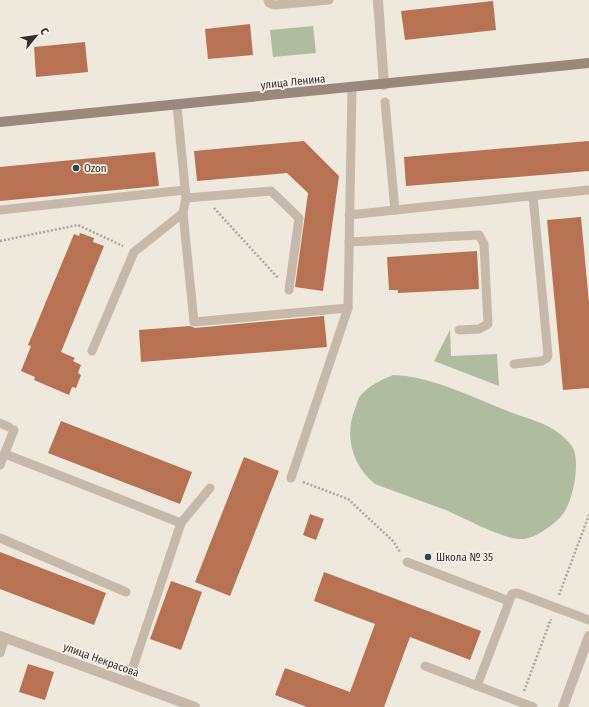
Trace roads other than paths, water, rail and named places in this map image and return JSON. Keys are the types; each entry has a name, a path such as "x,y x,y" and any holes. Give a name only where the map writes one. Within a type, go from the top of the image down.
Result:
{"main road":[{"name":"улица Ленина","path":"0,122 177,106 589,63"}],"street":[{"path":"378,0 384,85"},
{"path":"563,707 589,636"},
{"name":"улица Некрасова","path":"3,637 128,682 174,703 195,707"}],"lane":[{"path":"268,0 269,3 274,5 329,0"},
{"path":"291,478 348,308 352,88"},
{"path":"385,102 395,210"},
{"path":"177,106 186,194 183,213 194,322 348,308"},
{"path":"349,215 589,190"},
{"path":"0,210 186,194 204,197 271,191 299,218 289,290"},
{"path":"514,364 542,361 547,358 548,355 533,196"},
{"path":"92,351 134,252 183,213"},
{"path":"349,242 479,234 484,244 488,324 479,329 459,330"},
{"path":"0,423 12,428 5,454 0,465"},
{"path":"5,454 181,523"},
{"path":"128,682 181,523 210,488"},
{"path":"0,538 126,592"},
{"path":"407,562 509,600"},
{"path":"477,686 512,594 517,593 589,620"},
{"path":"0,653 3,637"},
{"path":"425,666 534,707"}],"place":[{"name":"Ozon","path":"76,168"},
{"name":"Школа № 35","path":"428,557"}]}
